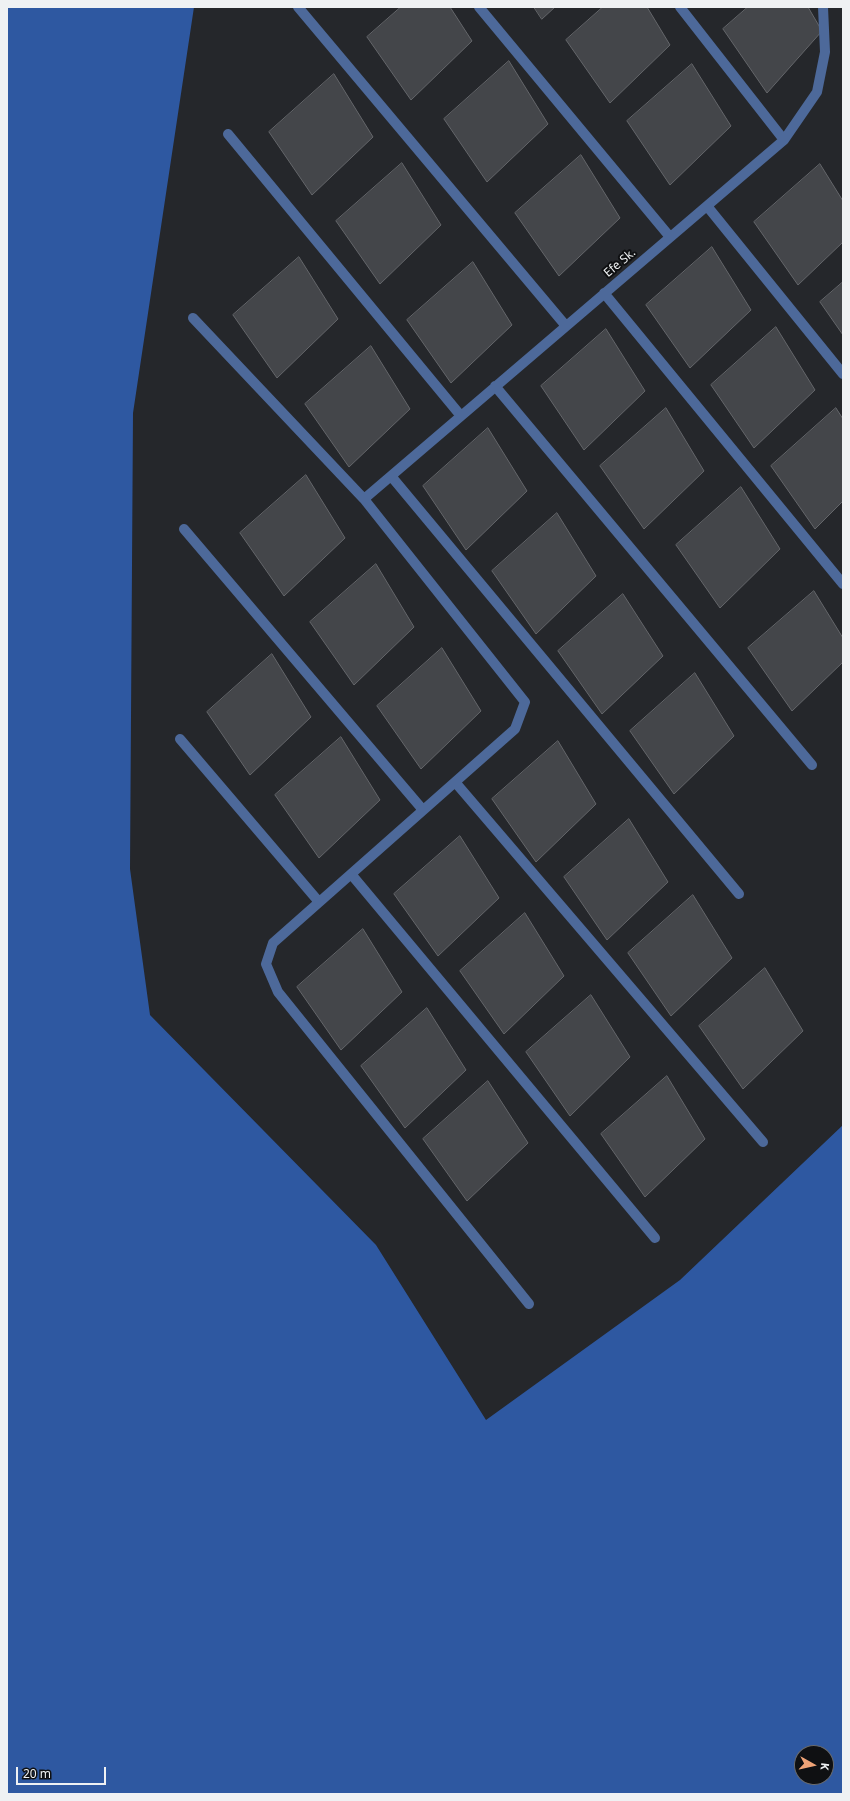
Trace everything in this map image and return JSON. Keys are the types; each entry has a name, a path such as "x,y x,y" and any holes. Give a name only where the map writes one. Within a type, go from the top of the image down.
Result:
{"street":[{"path":"298,7 566,326"},
{"path":"479,7 670,237"},
{"path":"680,7 784,140"},
{"name":"Efe Sk.","path":"364,499 784,140 817,92 824,52 823,7"},
{"path":"228,134 461,416"},
{"path":"707,206 843,374"},
{"path":"604,293 843,584"},
{"path":"193,318 364,499 525,702 515,729 272,943 266,964 278,992 529,1304"},
{"path":"495,386 812,765"},
{"path":"391,476 739,894"},
{"path":"184,529 423,810"},
{"path":"180,739 319,902"},
{"path":"455,782 763,1142"},
{"path":"351,874 655,1238"}],"shaded area":[{"path":"7,7 194,7 133,413 130,869 150,1015 376,1245 486,1420 680,1280 843,1125 843,1794 7,1794"}],"building":[{"path":"401,7 450,7 472,41 411,100 367,37"},
{"path":"534,7 555,7 542,19"},
{"path":"603,7 647,7 670,45 610,103 566,40"},
{"path":"748,7 808,7 822,31 767,93 723,29"},
{"path":"509,61 548,124 487,182 444,119"},
{"path":"692,64 731,126 670,185 627,121"},
{"path":"334,74 373,137 312,195 269,132"},
{"path":"581,155 620,218 559,276 515,213"},
{"path":"402,163 441,225 380,284 336,221"},
{"path":"820,164 843,201 843,242 798,285 754,222"},
{"path":"712,247 751,310 690,368 646,305"},
{"path":"299,257 338,319 277,378 233,315"},
{"path":"473,262 512,325 451,383 407,320"},
{"path":"843,282 843,335 820,302"},
{"path":"776,327 815,390 754,448 711,385"},
{"path":"606,329 645,391 584,450 541,386"},
{"path":"371,346 410,409 349,467 305,404"},
{"path":"666,408 704,471 644,529 600,466"},
{"path":"836,408 843,419 843,501 815,529 771,466"},
{"path":"488,428 527,491 466,550 423,486"},
{"path":"306,475 345,538 284,596 240,533"},
{"path":"741,487 780,549 720,608 676,545"},
{"path":"557,513 596,576 536,634 492,571"},
{"path":"376,564 414,627 354,685 310,622"},
{"path":"814,591 843,638 843,662 792,711 748,648"},
{"path":"623,594 663,656 602,714 558,651"},
{"path":"442,648 481,711 421,769 377,706"},
{"path":"272,654 311,717 250,775 207,712"},
{"path":"695,673 734,736 674,794 630,731"},
{"path":"341,737 380,800 319,858 275,795"},
{"path":"558,741 596,804 536,862 492,799"},
{"path":"629,819 668,882 607,940 564,877"},
{"path":"460,836 499,898 438,956 394,894"},
{"path":"693,895 732,958 671,1016 628,953"},
{"path":"525,913 564,976 504,1034 460,971"},
{"path":"363,929 402,992 341,1050 297,987"},
{"path":"765,968 803,1031 743,1089 699,1026"},
{"path":"591,995 630,1057 570,1116 526,1052"},
{"path":"427,1008 466,1070 405,1128 361,1066"},
{"path":"667,1076 705,1139 645,1197 601,1134"},
{"path":"488,1081 528,1143 467,1201 423,1139"}]}
